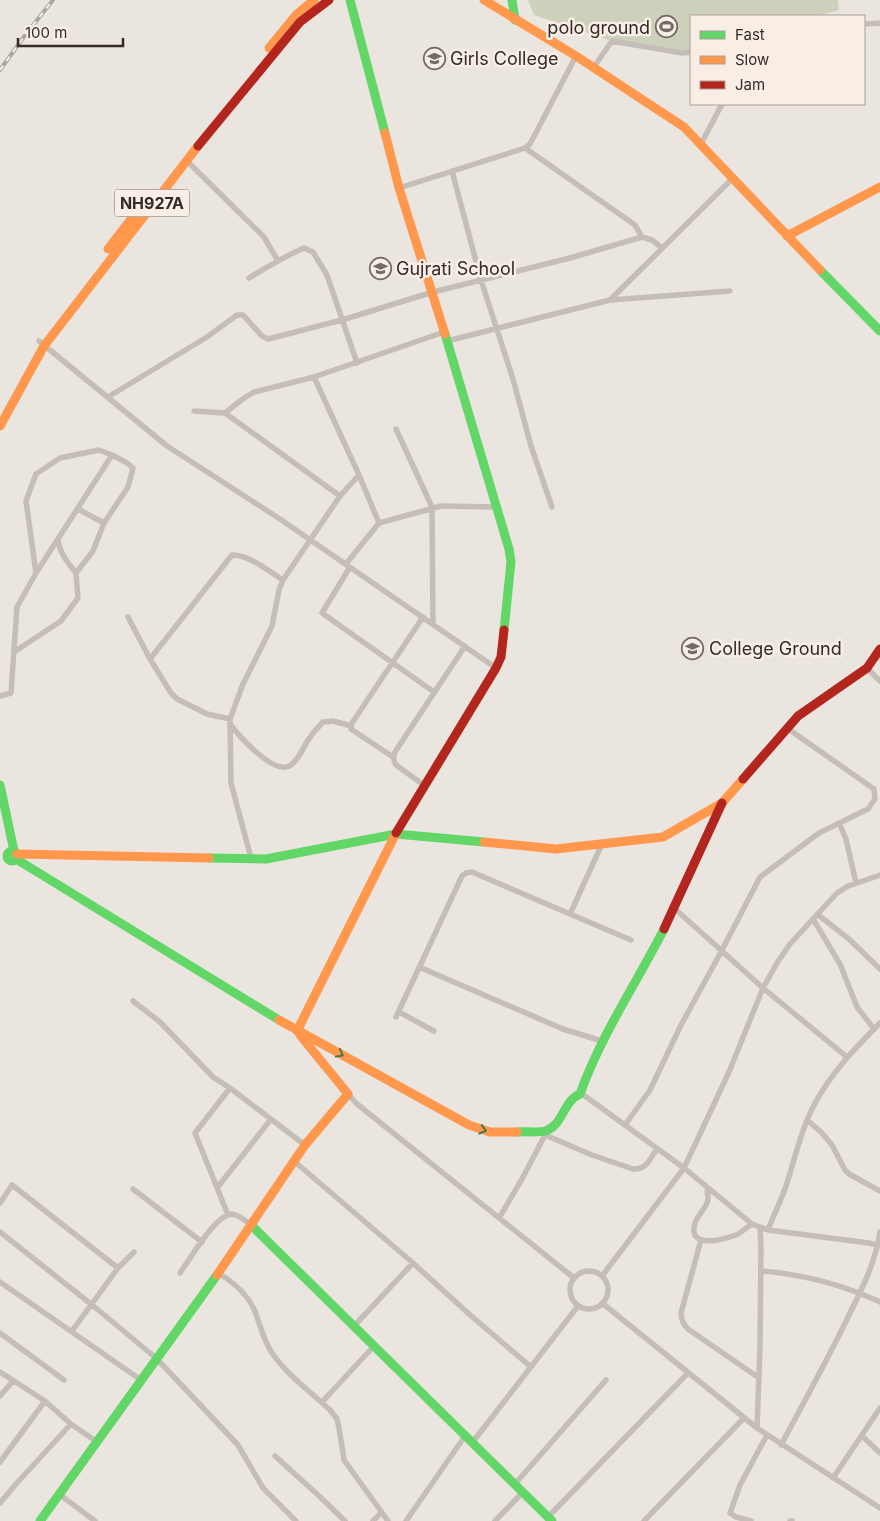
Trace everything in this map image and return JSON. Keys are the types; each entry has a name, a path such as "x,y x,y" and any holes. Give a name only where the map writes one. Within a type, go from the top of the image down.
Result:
{"main road":[{"name":"NH927A","path":"0,412 42,344 179,155 251,73 296,15 314,0"},
{"name":"NH927A","path":"0,426 42,344 186,160 300,22 329,0"},
{"path":"297,1031 396,834 496,668 501,657 511,562 433,292 399,188 350,0"},
{"path":"484,0 576,56 675,120 701,144 880,331"},
{"path":"499,0 500,11"},
{"path":"512,0 515,20"},
{"path":"787,236 880,187"},
{"path":"0,808 9,854 297,1031 469,1126 490,1132 545,1133 554,1126 570,1101 580,1094 602,1041 653,950 722,803 798,716 866,668 880,649"},
{"path":"0,785 9,854"},
{"path":"9,854 266,858 396,834 556,849 663,837 722,803"},
{"path":"40,1521 252,1225 305,1145 348,1094 297,1031"},
{"path":"252,1225 550,1519"}],"street":[{"path":"865,24 880,23"},
{"path":"593,68 612,41 682,53 690,52"},
{"path":"399,188 525,148 530,144 576,56"},
{"path":"701,144 721,105"},
{"path":"525,148 635,226 642,237"},
{"path":"186,160 264,237 278,260"},
{"path":"452,171 481,280 513,379 531,446 552,507"},
{"path":"610,300 733,178"},
{"path":"108,397 207,336 237,315 243,315 262,336 268,339 342,320 433,292 570,258 642,237 652,240 662,248"},
{"path":"249,278 278,260 304,248 313,252 327,275 357,363"},
{"path":"447,342 610,300 730,291"},
{"path":"225,413 254,392 314,378 444,332"},
{"path":"42,344 167,446 310,540 496,668"},
{"path":"314,378 379,523"},
{"path":"194,411 225,413 340,496"},
{"path":"396,429 432,507 433,624"},
{"path":"36,573 26,501 36,474 60,458 99,450 127,462 133,468 128,487 104,523 93,551 76,573"},
{"path":"0,696 11,693 18,607 36,573 112,455"},
{"path":"251,858 231,783 230,721 243,684 272,626 279,590 283,580 340,496 359,475"},
{"path":"434,692 322,613 348,566 379,523 432,507 496,507"},
{"path":"78,509 104,523"},
{"path":"14,652 61,621 78,598 76,573 65,559 58,539"},
{"path":"150,659 232,555 238,554 247,558 283,580"},
{"path":"128,617 150,659 177,699 207,714 230,721 244,741 258,755 282,768 289,766 300,756 310,737 323,722 333,721 352,726"},
{"path":"393,757 358,735 351,729 352,723 423,617"},
{"path":"424,786 396,765 393,757 465,646"},
{"path":"866,668 880,681"},
{"path":"625,1125 650,1090 681,1025 764,873 819,833 868,809 875,799 874,789 787,728"},
{"path":"839,823 846,839 856,883"},
{"path":"570,914 602,844"},
{"path":"434,1031 398,1015 462,876 466,873 472,872 630,940"},
{"path":"602,1276 684,1168 729,1072 764,988 777,963 790,944 837,893 848,886 880,875"},
{"path":"674,908 722,952 847,1057"},
{"path":"815,916 849,939 880,969"},
{"path":"815,916 840,964 857,1007 874,1029"},
{"path":"419,967 563,1029 602,1041"},
{"path":"133,1001 160,1022 213,1076 305,1145"},
{"path":"768,1230 786,1185 807,1120 826,1085 847,1057 880,1022"},
{"path":"228,1215 195,1133 230,1088"},
{"path":"348,1094 357,1104 574,1278"},
{"path":"580,1094 684,1168 752,1224 768,1230 869,1243 879,1246"},
{"path":"217,1188 271,1119"},
{"path":"807,1120 832,1145 849,1174 880,1191"},
{"path":"499,1218 522,1180 545,1133 592,1155 640,1170 645,1166 657,1148"},
{"path":"294,1161 531,1367"},
{"path":"0,1203 12,1186 118,1268"},
{"path":"706,1187 708,1200 696,1220 694,1228 697,1238 709,1241 737,1235 752,1224"},
{"path":"133,1189 202,1242"},
{"path":"180,1273 219,1219 228,1215 236,1215 252,1225"},
{"path":"757,1428 761,1271 760,1228"},
{"path":"0,1232 92,1304 156,1358 238,1445 263,1488 296,1521"},
{"path":"781,1445 860,1293 879,1246 880,1232"},
{"path":"701,1240 681,1313 681,1320 688,1329 759,1378"},
{"path":"72,1331 118,1268 134,1252"},
{"path":"354,1326 413,1263"},
{"path":"584,1271 596,1272 602,1276 607,1293 602,1304 590,1309 578,1306 574,1302 570,1290 574,1278 584,1271"},
{"path":"761,1271 796,1275 860,1293 880,1302"},
{"path":"218,1272 231,1281 249,1299 256,1313 266,1344 278,1360 337,1419 344,1460 388,1521"},
{"path":"0,1282 141,1380"},
{"path":"602,1304 757,1428 880,1508"},
{"path":"406,1521 468,1440 531,1367 578,1306"},
{"path":"0,1333 64,1380"},
{"path":"322,1402 374,1346"},
{"path":"0,1372 45,1401 71,1424 97,1442"},
{"path":"550,1519 688,1373"},
{"path":"514,1485 606,1380"},
{"path":"0,1396 13,1381"},
{"path":"0,1462 45,1401"},
{"path":"833,1478 880,1408"},
{"path":"644,1521 744,1418"},
{"path":"0,1502 71,1424"},
{"path":"751,1521 736,1518 730,1513 740,1485 767,1435"},
{"path":"862,1436 880,1453"},
{"path":"275,1456 345,1521"},
{"path":"496,1521 522,1493"},
{"path":"60,1494 95,1521"},
{"path":"373,1521 381,1512"}],"green space":[{"path":"528,0 838,0 839,10 822,15 690,15 690,53 612,41 534,15"}],"railway":[{"path":"0,70 53,0"}],"traffic: fast":[{"path":"350,0 385,133"},
{"path":"512,0 515,20"},
{"path":"820,270 880,331"},
{"path":"445,334 509,549 511,562 504,630"},
{"path":"0,785 14,851"},
{"path":"209,858 266,859 396,834 484,842"},
{"path":"10,851 14,851 17,856 16,860 10,861 7,858 7,854 10,851"},
{"path":"16,859 279,1020"},
{"path":"517,1132 542,1132 551,1128 560,1119 574,1097 580,1094 608,1030 664,929"},
{"path":"251,1225 552,1521"},
{"path":"40,1521 217,1275"}],"traffic: slow":[{"path":"269,48 296,15 314,0"},
{"path":"484,0 576,56 684,127 820,270"},
{"path":"385,133 399,188 445,334"},
{"path":"0,426 44,346 198,146"},
{"path":"787,236 880,187"},
{"path":"108,249 135,214"},
{"path":"484,842 556,849 663,837 722,803 743,779"},
{"path":"297,1031 396,833"},
{"path":"17,854 209,858"},
{"path":"279,1020 469,1125 490,1132 517,1132"},
{"path":"217,1275 305,1145 348,1094 300,1035"}],"traffic: jam":[{"path":"198,146 300,22 329,0"},
{"path":"396,833 496,668 501,657 504,630"},
{"path":"743,779 798,716 867,668 880,649"},
{"path":"664,929 722,803"}],"place":[{"name":"polo ground","path":"666,27"},
{"name":"Girls College","path":"434,58"},
{"name":"Gujrati School","path":"380,268"},
{"name":"College Ground","path":"693,648"}]}
